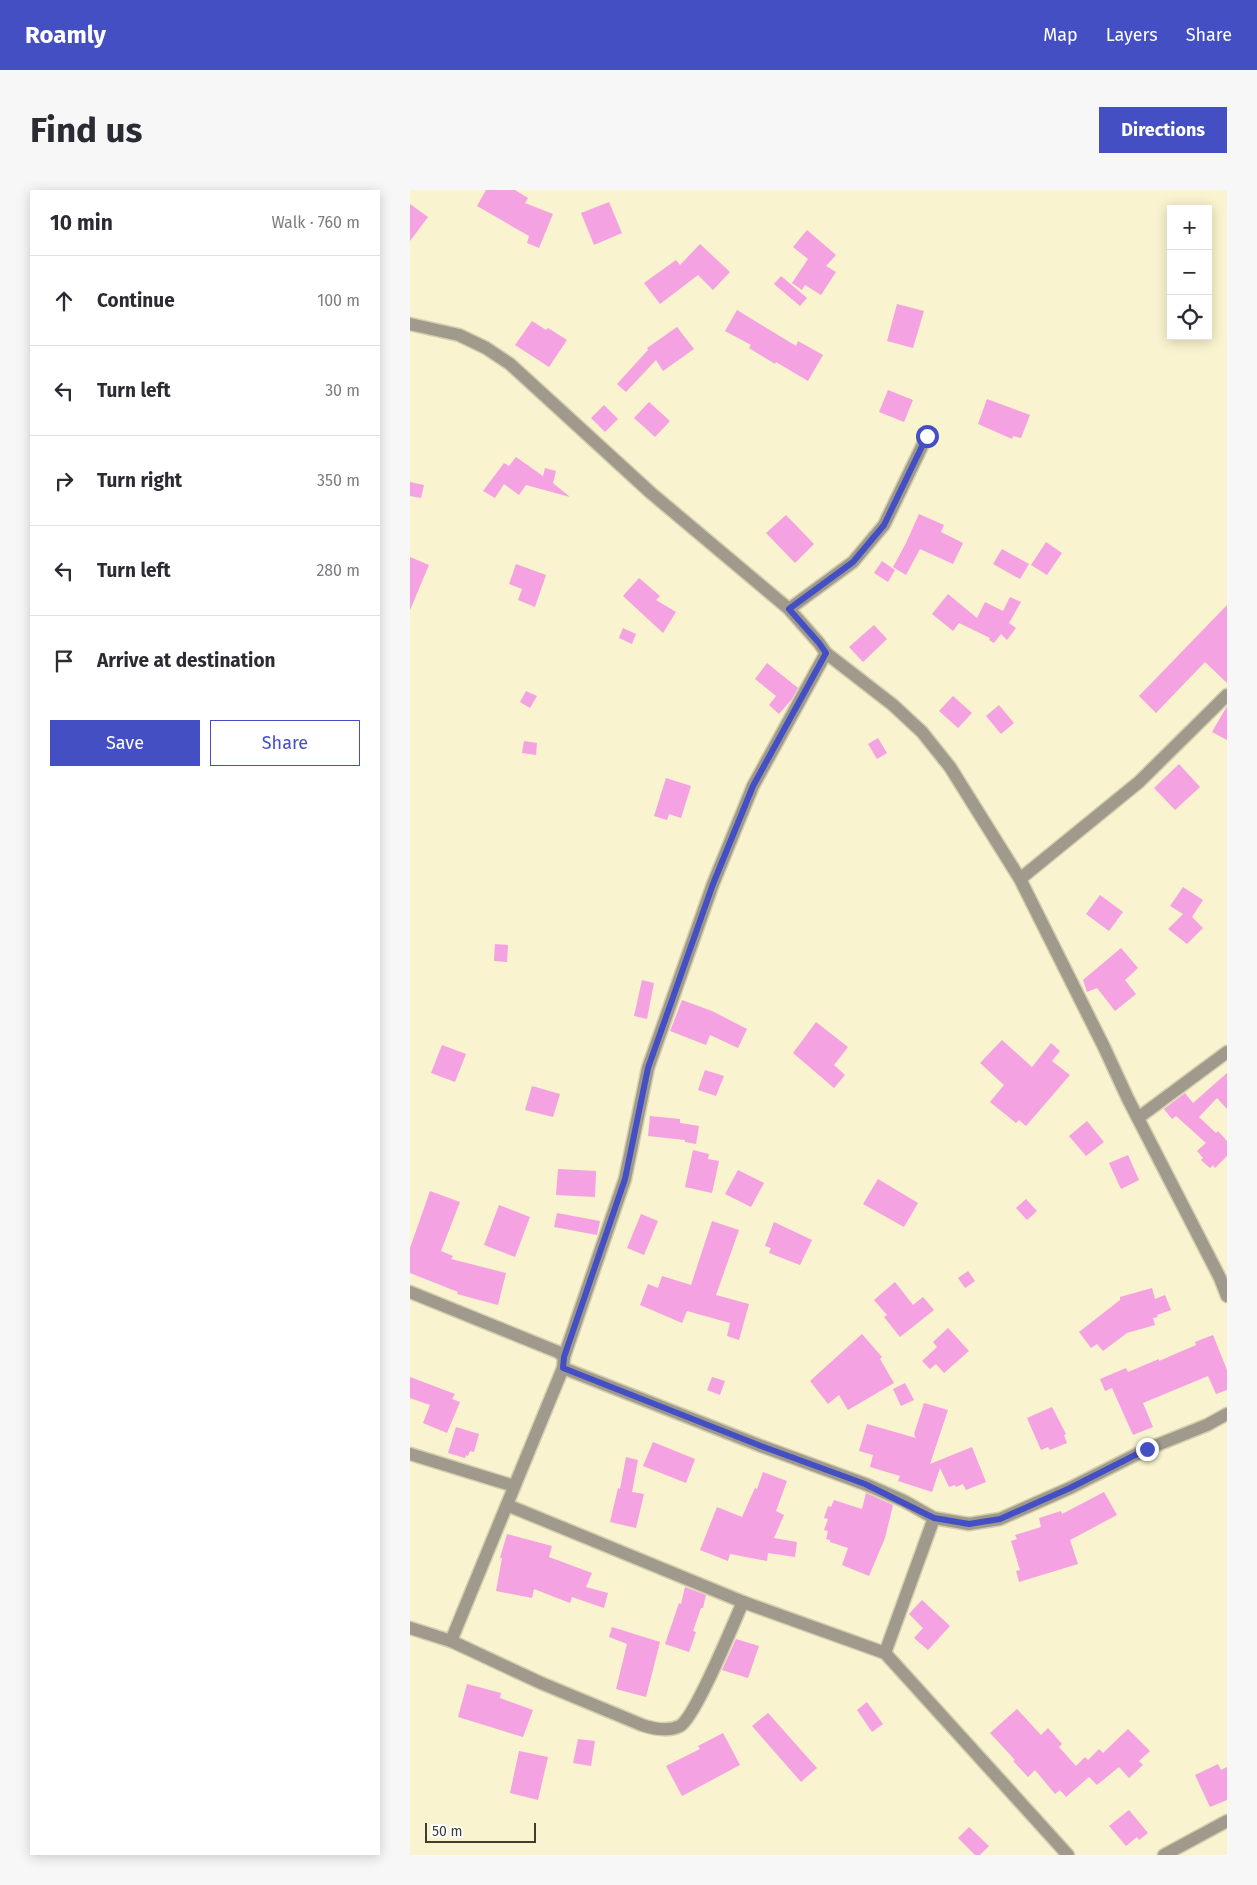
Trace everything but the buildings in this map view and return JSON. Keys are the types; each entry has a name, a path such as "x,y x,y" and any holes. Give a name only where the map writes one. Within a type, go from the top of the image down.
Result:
{"street":[{"path":"410,324 459,335 486,348 510,364 651,493 789,609 826,653 893,705 922,732 950,767 1020,879 1227,1296"},
{"path":"789,609 853,562 884,525 927,436"},
{"path":"451,1641 564,1362 625,1179 648,1068 713,884 753,786 826,653"},
{"path":"1020,879 1139,782 1227,695"},
{"path":"1138,1118 1227,1052"},
{"path":"410,1292 558,1352 564,1362 761,1446 865,1484 934,1518 969,1524 1000,1519 1070,1488 1147,1449 1207,1425 1227,1414"},
{"path":"410,1454 514,1486"},
{"path":"506,1505 743,1602 885,1653 1068,1855"},
{"path":"885,1653 934,1518"},
{"path":"410,1628 451,1641 541,1683 642,1725 654,1729 667,1729 680,1726 695,1709 743,1602"},
{"path":"1164,1855 1227,1821"}],"route":[{"path":"927,436 884,525 853,562 789,609 826,653 753,786 713,884 648,1068 625,1179 564,1357 563,1368 761,1446 865,1484 904,1501 934,1518 969,1524 985,1523 1000,1519 1070,1488 1147,1449"}]}
